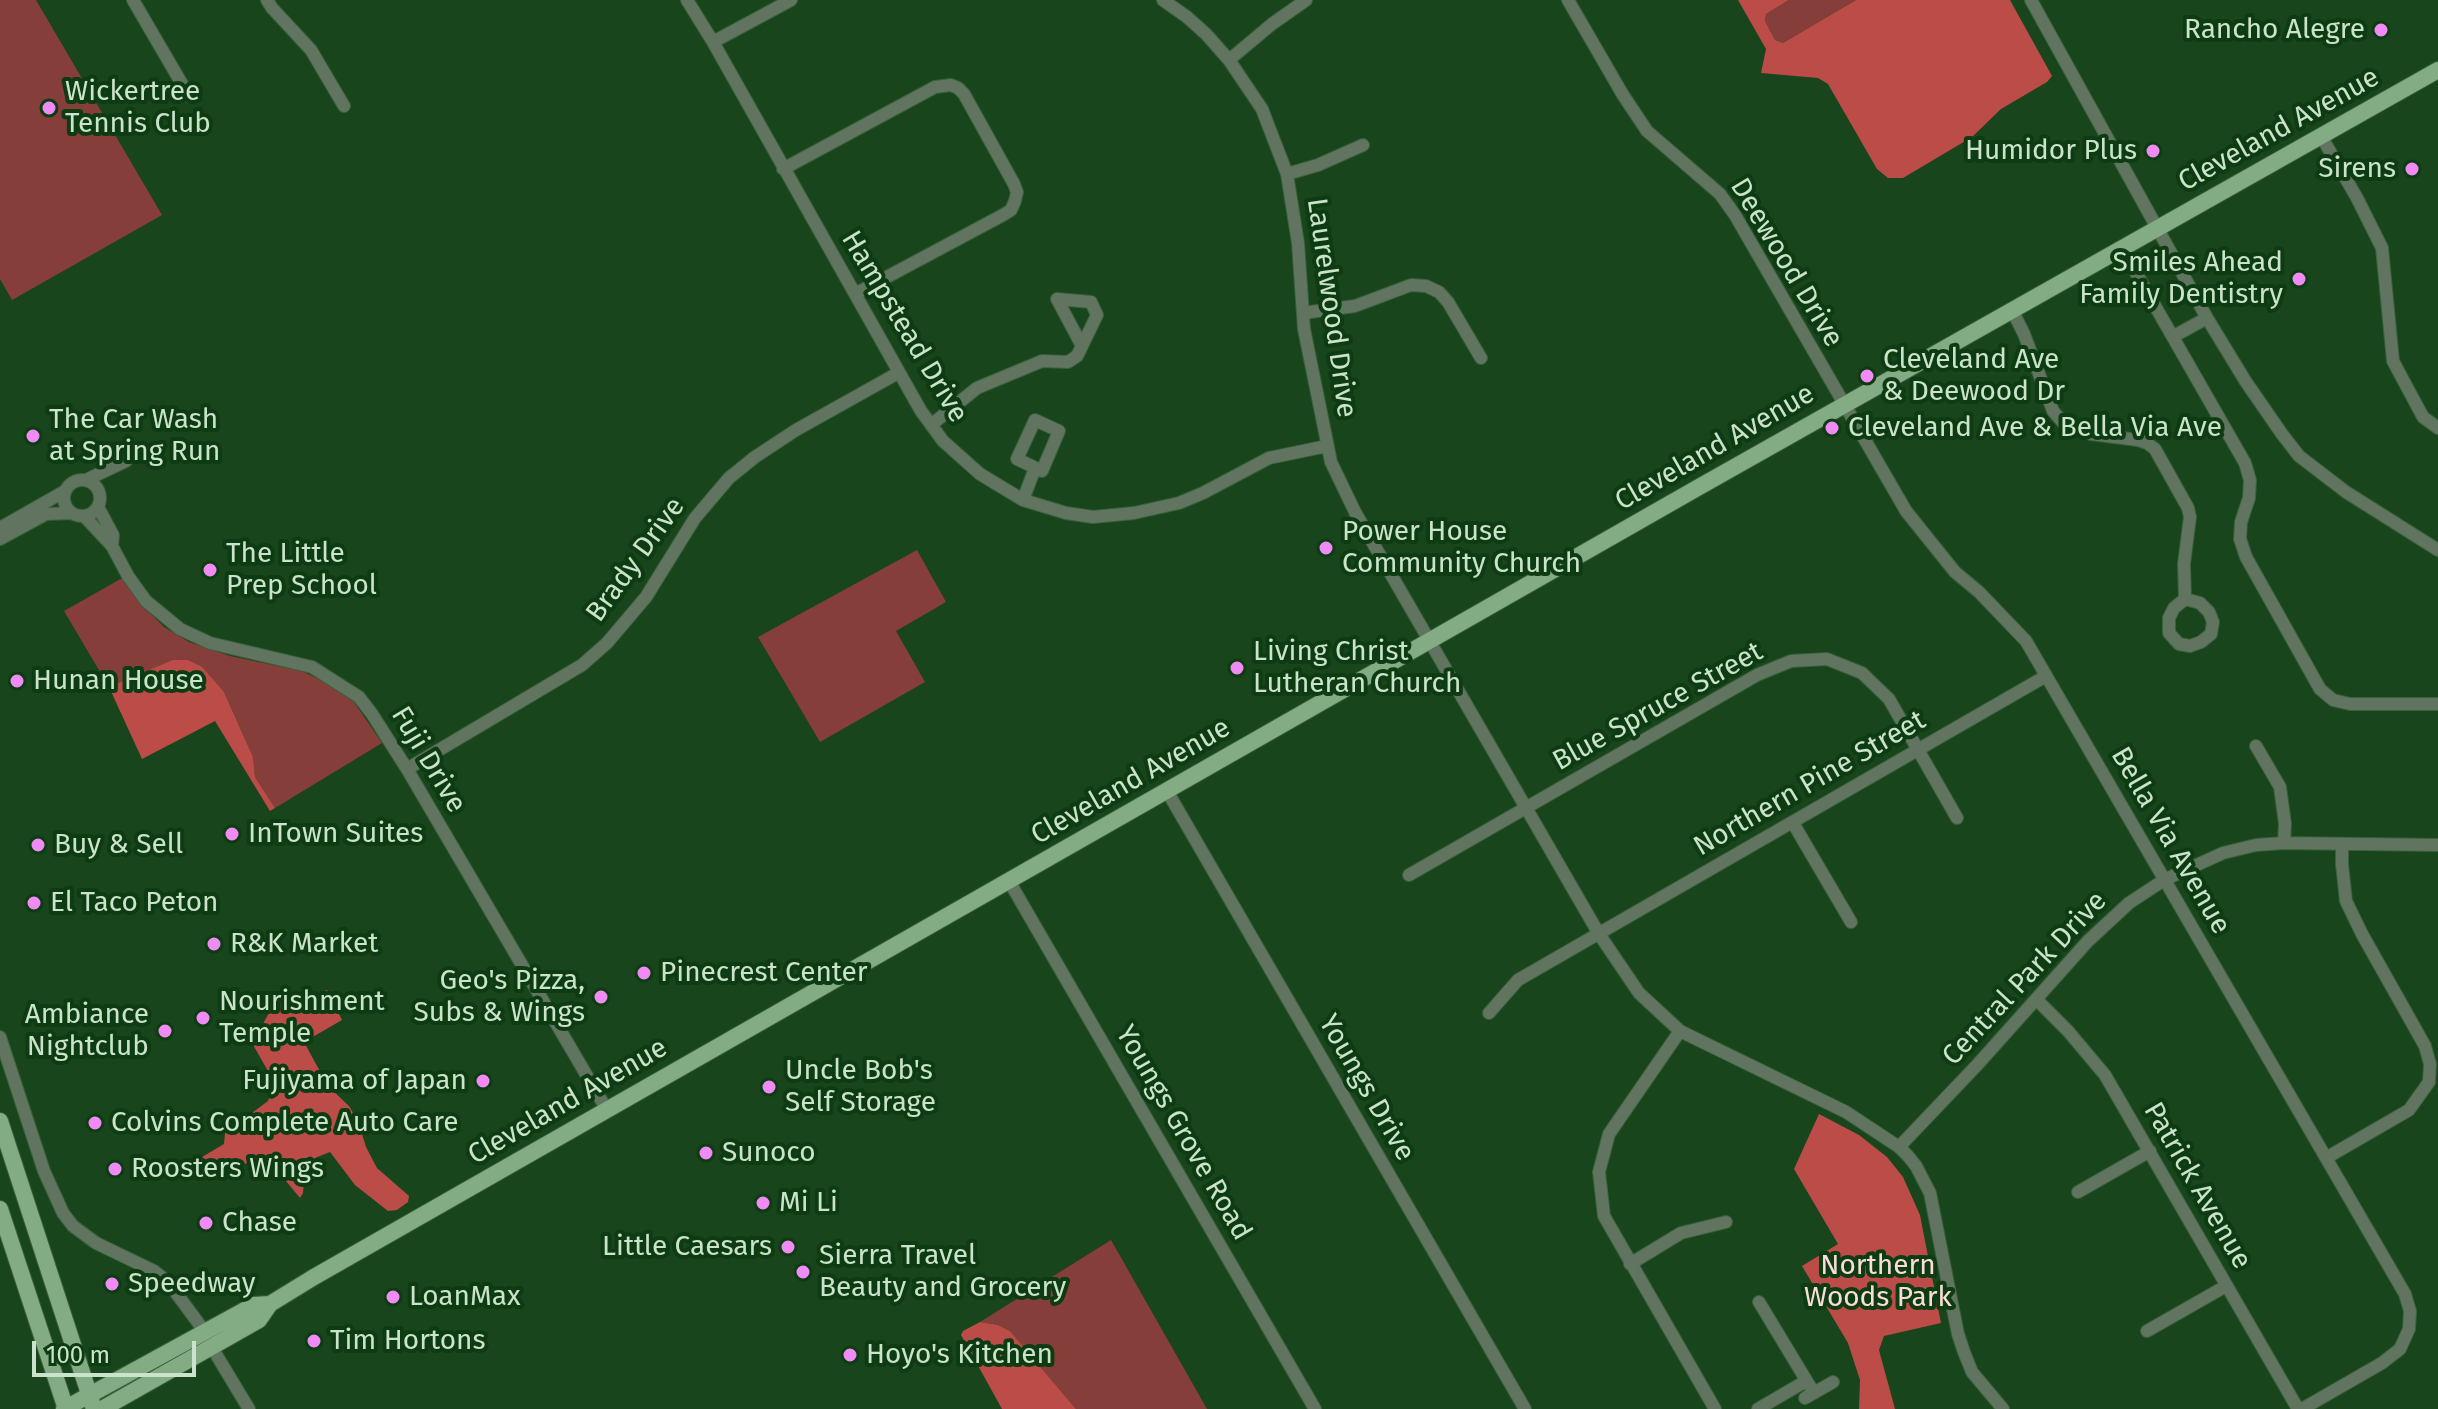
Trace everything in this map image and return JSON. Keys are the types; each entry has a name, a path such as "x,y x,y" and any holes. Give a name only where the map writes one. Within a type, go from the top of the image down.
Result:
{"main road":[{"name":"Cleveland Avenue","path":"65,1409 92,1402 208,1339 259,1320 270,1304 607,1110 1843,405 2438,70"},
{"path":"0,1121 92,1402"},
{"path":"0,1209 65,1409"},
{"name":"Cleveland Avenue","path":"102,1409 208,1339"}],"street":[{"path":"133,0 189,96"},
{"path":"267,0 311,50 344,106"},
{"name":"Hampstead Drive","path":"687,0 898,373 943,441 968,464 1023,500 1066,513 1093,517 1134,513 1179,503 1269,458 1327,446"},
{"path":"713,42 791,0"},
{"name":"Laurelwood Drive","path":"1163,0 1197,25 1229,60 1262,109 1287,174 1298,243 1303,313 1331,462 1355,512 1599,934 1639,993 1680,1031 1846,1112 1899,1147 1916,1166 1930,1193 1964,1352 1972,1372 2003,1409"},
{"path":"1229,60 1306,0"},
{"name":"Deewood Drive","path":"1568,0 1647,131 1704,178 1728,204 1843,405"},
{"path":"2031,0 2207,318 2246,382 2299,456 2346,492 2438,550"},
{"path":"783,169 935,87 951,85 964,94 1014,184 1017,192 1011,210 855,294"},
{"path":"2321,136 2382,248 2393,361 2423,417 2438,428"},
{"path":"1287,174 1318,165 1363,145"},
{"path":"2135,271 2245,463 2250,480 2249,498 2241,522 2240,539 2246,557 2320,689 2333,700 2350,704 2438,704"},
{"path":"1303,313 1355,306 1411,285 1426,286 1439,292 1448,302 1481,358"},
{"path":"2012,310 2053,411 2066,426 2091,434 2138,440 2155,449 2190,517 2184,564 2185,599"},
{"path":"2174,336 2207,318"},
{"path":"931,425 977,388 1042,361 1068,362 1077,356 1082,346"},
{"name":"Brady Drive","path":"407,769 582,665 607,643 646,597 695,518 729,478 796,430 898,373"},
{"name":"Bella Via Avenue","path":"1843,405 1906,511 1955,572 2026,641 2405,1294 2410,1311 2409,1329 2400,1349 2382,1363 2300,1409"},
{"path":"0,528 65,491 75,480 86,480 126,461"},
{"path":"99,491 112,468"},
{"path":"1023,500 1035,468"},
{"path":"0,539 46,514 95,512 101,496 96,485 86,480"},
{"path":"65,491 64,503 78,515"},
{"name":"Fuji Drive","path":"98,507 113,535 112,546"},
{"name":"Fuji Drive","path":"78,515 112,546 146,601 180,629 210,643 312,667 359,697 407,769 607,1110"},
{"name":"Blue Spruce Street","path":"1409,875 1757,675 1791,661 1827,659 1862,673 1889,699 1957,818"},
{"name":"Northern Pine Street","path":"1489,1013 1518,980 2046,676"},
{"path":"2256,746 2280,787 2284,843"},
{"name":"Youngs Drive","path":"1167,791 1525,1409"},
{"path":"1793,823 1851,922"},
{"path":"2326,1158 2409,1110 2429,1082 2430,1064 2425,1046 2346,901 2342,844"},
{"name":"Central Park Drive","path":"1899,1147 2088,941 2129,903 2164,880 2223,853 2256,845 2438,845"},
{"name":"Youngs Grove Road","path":"1009,881 1315,1409"},
{"name":"Patrick Avenue","path":"2037,1000 2105,1075 2300,1409"},
{"path":"1680,1031 1613,1127 1599,1172 1604,1216 1715,1409"},
{"path":"0,1037 44,1171 63,1213 73,1226 96,1243 154,1271 168,1282 208,1339 249,1409"},
{"path":"2078,1192 2150,1151"},
{"path":"1630,1264 1681,1233 1726,1222"},
{"path":"2147,1331 2226,1286"},
{"path":"1759,1302 1806,1381 1810,1396 1833,1382"},
{"path":"1758,1409 1806,1381"}],"shaded area":[{"name":"Wickertree Tennis Club","path":"0,0 36,0 162,215 12,300 0,279"},
{"path":"1789,0 1856,0 1783,43 1775,40 1765,21 1766,14"},
{"path":"917,550 946,602 896,631 925,682 820,742 758,637"},
{"path":"124,577 146,609 164,627 189,642 230,656 302,671 331,685 354,702 382,743 275,808 255,777 253,757 224,692 134,678 109,687 64,611"},
{"path":"1111,1240 1207,1409 1076,1409 1010,1331 980,1322"}],"green space":[{"path":"1738,0 1789,0 1766,14 1765,21 1775,40 1783,43 1856,0 2010,0 2052,76 2001,109 1972,137 1903,178 1888,178 1877,169 1828,84 1818,78 1761,73 1766,49"},
{"path":"173,660 188,660 202,667 224,692 253,757 255,777 275,808 270,811 215,721 142,759 109,687"},
{"path":"327,990 342,1020 304,1042 328,1086 349,1106 358,1121 377,1168 409,1196 408,1202 397,1210 388,1211 355,1185 330,1152 315,1158 305,1168 300,1198 271,1163 257,1161 220,1169 203,1165 202,1157 224,1144 225,1133 268,1101 273,1089 272,1078 252,1043 281,992 291,1009"},
{"name":"Northern Woods Park","path":"1819,1114 1859,1135 1887,1157 1903,1177 1920,1215 1941,1323 1884,1336 1879,1350 1895,1409 1859,1409 1860,1380 1848,1343 1802,1266 1838,1244 1794,1169"},
{"path":"980,1322 1010,1331 1076,1409 1002,1409 961,1335"}],"place":[{"name":"Rancho Alegre","path":"2381,30"},
{"name":"Wickertree Tennis Club","path":"49,108"},
{"name":"Humidor Plus","path":"2153,151"},
{"name":"Sirens","path":"2412,169"},
{"name":"Smiles Ahead Family Dentistry","path":"2299,279"},
{"name":"Cleveland Ave & Deewood Dr","path":"1867,376"},
{"name":"Cleveland Ave & Bella Via Ave","path":"1832,428"},
{"name":"The Car Wash at Spring Run","path":"33,436"},
{"name":"Power House Community Church","path":"1326,548"},
{"name":"The Little Prep School","path":"210,570"},
{"name":"Living Christ Lutheran Church","path":"1237,668"},
{"name":"Hunan House","path":"17,681"},
{"name":"InTown Suites","path":"232,834"},
{"name":"Buy & Sell","path":"38,845"},
{"name":"El Taco Peton","path":"34,903"},
{"name":"R&K Market","path":"214,944"},
{"name":"Pinecrest Center","path":"644,973"},
{"name":"Geo's Pizza, Subs & Wings","path":"601,997"},
{"name":"Nourishment Temple","path":"203,1018"},
{"name":"Ambiance Nightclub","path":"165,1031"},
{"name":"Fujiyama of Japan","path":"483,1081"},
{"name":"Uncle Bob's Self Storage","path":"769,1087"},
{"name":"Colvins Complete Auto Care","path":"95,1123"},
{"name":"Sunoco","path":"706,1153"},
{"name":"Roosters Wings","path":"115,1169"},
{"name":"Mi Li","path":"763,1203"},
{"name":"Chase","path":"206,1223"},
{"name":"Little Caesars","path":"788,1247"},
{"name":"Sierra Travel Beauty and Grocery","path":"803,1272"},
{"name":"Speedway","path":"112,1284"},
{"name":"LoanMax","path":"393,1297"},
{"name":"Tim Hortons","path":"314,1341"},
{"name":"Hoyo's Kitchen","path":"850,1355"}]}
